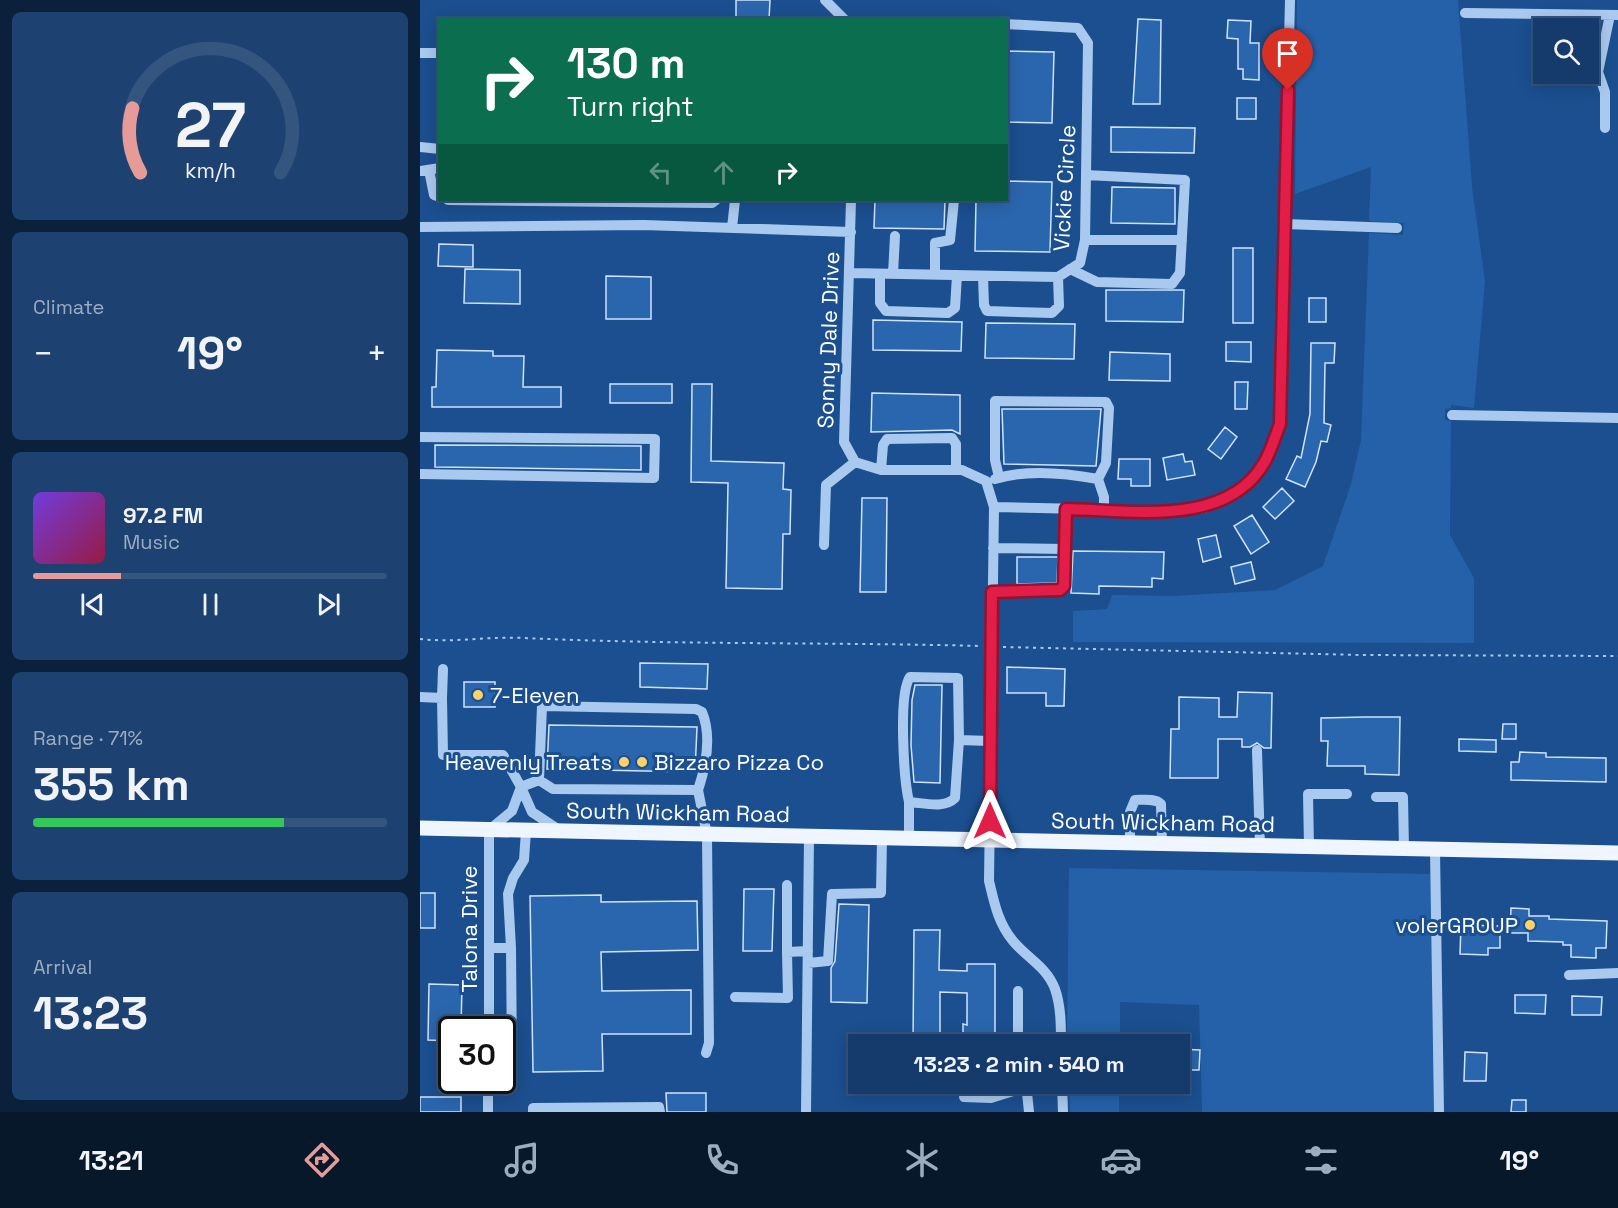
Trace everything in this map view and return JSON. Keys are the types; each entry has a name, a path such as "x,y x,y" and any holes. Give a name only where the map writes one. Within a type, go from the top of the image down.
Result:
{"main road":[{"name":"South Wickham Road","path":"420,828 1618,853"}],"street":[{"path":"825,0 843,18"},
{"path":"994,507 1172,511 1204,508 1236,493 1264,464 1280,424 1290,0"},
{"path":"1465,13 1614,15 1598,72 1605,92 1605,128"},
{"name":"Vickie Circle","path":"850,273 1058,277 1080,263 1085,240 1088,43 1078,28 1008,24"},
{"path":"420,53 438,53"},
{"path":"420,147 438,148"},
{"path":"429,170 432,190 438,195"},
{"path":"1070,269 1097,282 1172,284 1180,273 1185,180 1086,175"},
{"path":"580,201 714,201"},
{"path":"732,228 735,201"},
{"name":"Sonny Dale Drive","path":"851,201 844,442 855,462"},
{"path":"935,275 935,243 950,240 954,201"},
{"path":"1285,224 1397,228"},
{"path":"420,227 644,225 851,232"},
{"path":"893,274 895,236"},
{"path":"1085,240 1182,240"},
{"path":"880,274 880,303 886,311 948,313 955,308 957,275"},
{"path":"983,276 984,305 987,310 1052,313 1059,306 1058,277"},
{"path":"999,477 995,460 995,401 1106,402 1109,408 1106,463 1098,479 1104,497 1104,510"},
{"path":"1452,415 1618,418"},
{"path":"420,437 655,439 654,478 420,474"},
{"path":"881,470 882,445 887,439 952,438 956,444 956,470"},
{"path":"824,545 826,485 855,462 881,470 956,470 986,482 1009,474 1076,475 1098,479"},
{"path":"986,482 994,507 989,881 998,916 1013,940 1044,969 1055,989 1061,1017 1061,1034"},
{"path":"992,592 1060,590 1064,586 1066,509"},
{"path":"993,548 1065,549"},
{"path":"442,669 443,755 503,755 532,812 563,831"},
{"path":"909,802 942,804 949,803 956,798 959,679 955,677 910,677 905,691 904,770 909,802 909,839"},
{"path":"420,697 442,698"},
{"path":"539,780 542,706 696,709 702,712 707,722 704,773 698,790 707,835 709,1043 706,1053"},
{"path":"959,740 990,741"},
{"path":"1257,750 1260,846"},
{"path":"489,830 512,811 521,787 539,780"},
{"path":"539,780 553,789 698,790"},
{"path":"1309,847 1308,794 1347,794"},
{"path":"1376,797 1403,797 1404,849"},
{"path":"1130,844 1132,803 1154,800 1159,802 1163,810 1162,844"},
{"name":"Talona Drive","path":"489,830 489,1016"},
{"path":"512,1016 508,894 513,878 524,860 526,831"},
{"path":"806,1112 809,837"},
{"path":"808,963 828,961 832,894 881,893 882,839"},
{"path":"1435,849 1439,1112"},
{"path":"735,997 788,998 787,885"},
{"path":"489,948 511,948"},
{"path":"787,952 808,951"},
{"path":"1569,975 1618,973"},
{"path":"1018,991 1018,1034"},
{"path":"488,1094 488,1112"},
{"path":"964,1096 991,1098 1002,1094"},
{"path":"1028,1094 1029,1112"},
{"path":"1062,1094 1063,1112"},
{"path":"533,1112 533,1108 660,1107 660,1112"}],"path":[{"path":"420,639 444,642 503,637 582,642 1618,656"}],"shaded area":[{"path":"1297,0 1458,0 1472,187 1485,281 1474,408 1451,405 1451,408 1445,409 1445,420 1451,421 1450,535 1474,578 1474,643 1073,642 1073,611 1107,609 1112,595 1172,596 1275,590 1323,566 1351,484 1361,440 1369,233 1403,235 1404,223 1369,221 1371,167 1295,194"},
{"path":"1069,868 1435,874 1434,1112 1202,1112 1199,1005 1120,1002 1120,1034 1067,1034"},
{"path":"1069,1094 1119,1094 1119,1112 1070,1112"}],"building":[{"path":"736,0 770,0 769,18 736,18"},
{"path":"1138,19 1161,20 1160,104 1133,104"},
{"path":"1228,20 1251,21 1250,43 1259,43 1259,80 1243,79 1243,69 1238,69 1238,39 1227,38"},
{"path":"1008,51 1054,52 1052,123 1008,122"},
{"path":"1237,98 1256,98 1256,119 1237,119"},
{"path":"1111,127 1195,128 1194,153 1111,152"},
{"path":"1008,181 1052,182 1050,252 975,251 976,201 1008,201"},
{"path":"1112,187 1175,188 1175,224 1111,223"},
{"path":"875,201 945,201 944,229 874,228"},
{"path":"439,244 473,245 473,267 438,266"},
{"path":"1233,248 1253,248 1253,323 1233,323"},
{"path":"465,269 520,270 520,304 464,303"},
{"path":"606,276 651,277 651,319 606,319"},
{"path":"1106,290 1184,290 1183,322 1106,321"},
{"path":"1309,298 1326,298 1326,322 1309,322"},
{"path":"873,320 962,322 961,351 873,350"},
{"path":"986,323 1075,324 1074,359 985,358"},
{"path":"1226,342 1251,342 1251,362 1226,361"},
{"path":"1311,343 1335,343 1334,363 1325,363 1324,423 1331,425 1327,442 1321,441 1316,462 1305,487 1286,479 1297,456 1301,458 1310,414"},
{"path":"437,350 493,351 493,356 524,356 523,387 561,387 561,407 432,407 432,387 436,387"},
{"path":"1110,352 1170,354 1170,381 1109,380"},
{"path":"1235,382 1248,382 1247,409 1235,409"},
{"path":"610,384 672,384 672,403 610,403"},
{"path":"692,384 712,384 711,461 784,463 783,489 791,490 790,534 783,534 782,589 726,588 728,483 691,482"},
{"path":"872,393 960,395 960,434 952,430 871,432"},
{"path":"1002,409 1101,409 1096,466 1004,464"},
{"path":"1225,427 1237,437 1221,459 1208,449"},
{"path":"435,445 641,446 641,470 435,467"},
{"path":"1183,454 1185,462 1192,461 1195,475 1167,480 1163,458"},
{"path":"1119,459 1150,459 1150,486 1131,486 1131,479 1118,479"},
{"path":"1282,488 1294,501 1275,519 1263,507"},
{"path":"862,498 887,498 886,592 860,592"},
{"path":"1252,515 1269,542 1251,554 1234,526"},
{"path":"1216,535 1221,557 1203,562 1198,539"},
{"path":"1073,551 1164,552 1163,579 1152,578 1152,587 1099,586 1099,594 1071,593"},
{"path":"1017,557 1058,557 1057,583 1017,584"},
{"path":"1251,562 1255,579 1235,584 1231,567"},
{"path":"640,663 708,664 707,689 640,687"},
{"path":"1007,667 1065,669 1064,706 1046,706 1046,693 1007,693"},
{"path":"464,682 495,682 495,707 464,707"},
{"path":"915,685 942,685 940,783 914,782 911,745 912,700"},
{"path":"1238,692 1272,693 1271,748 1264,748 1257,743 1250,747 1242,747 1242,739 1218,739 1218,778 1170,778 1171,729 1179,729 1179,697 1219,698 1219,717 1237,717"},
{"path":"1400,717 1399,775 1365,774 1365,766 1327,766 1328,741 1321,741 1321,718"},
{"path":"1503,724 1516,724 1516,739 1502,739"},
{"path":"549,725 697,727 695,772 547,769"},
{"path":"1459,739 1496,740 1496,752 1459,751"},
{"path":"1520,752 1546,753 1546,757 1606,758 1606,782 1511,780 1511,762 1519,762"},
{"path":"744,889 774,889 772,951 743,951"},
{"path":"420,893 435,893 435,928 420,928"},
{"path":"601,895 601,902 697,901 698,950 601,952 602,991 691,990 691,1034 602,1034 603,1071 533,1072 530,896"},
{"path":"839,904 869,905 867,1003 831,1002 831,968 835,961"},
{"path":"1511,908 1529,909 1529,916 1549,916 1549,919 1607,921 1606,948 1596,948 1596,958 1571,957 1571,945 1563,945 1563,942 1528,941 1528,933 1510,933"},
{"path":"1461,925 1500,926 1500,948 1488,948 1488,955 1460,954"},
{"path":"914,930 940,930 939,970 967,971 967,964 995,964 995,1034 963,1034 963,1024 967,1025 967,993 940,992 940,1034 913,1034"},
{"path":"429,984 462,985 461,1016 438,1016 438,1040 428,1040"},
{"path":"1515,995 1546,995 1545,1014 1515,1013"},
{"path":"1572,996 1602,997 1601,1015 1572,1015"},
{"path":"1190,1050 1200,1050 1199,1070 1190,1070"},
{"path":"1465,1052 1487,1053 1486,1081 1464,1081"},
{"path":"666,1093 706,1093 706,1112 667,1112"},
{"path":"420,1097 461,1097 461,1112 420,1112"},
{"path":"1512,1100 1526,1100 1526,1112 1511,1112"}],"place":[{"name":"7-Eleven","path":"478,695"},
{"name":"Heavenly Treats","path":"624,762"},
{"name":"Bizzaro Pizza Co","path":"642,762"},
{"name":"volerGROUP","path":"1530,925"}],"route":[{"path":"990,821 992,592 1060,590 1064,586 1066,509 1172,511 1204,508 1236,493 1264,464 1280,424 1288,90"}]}
